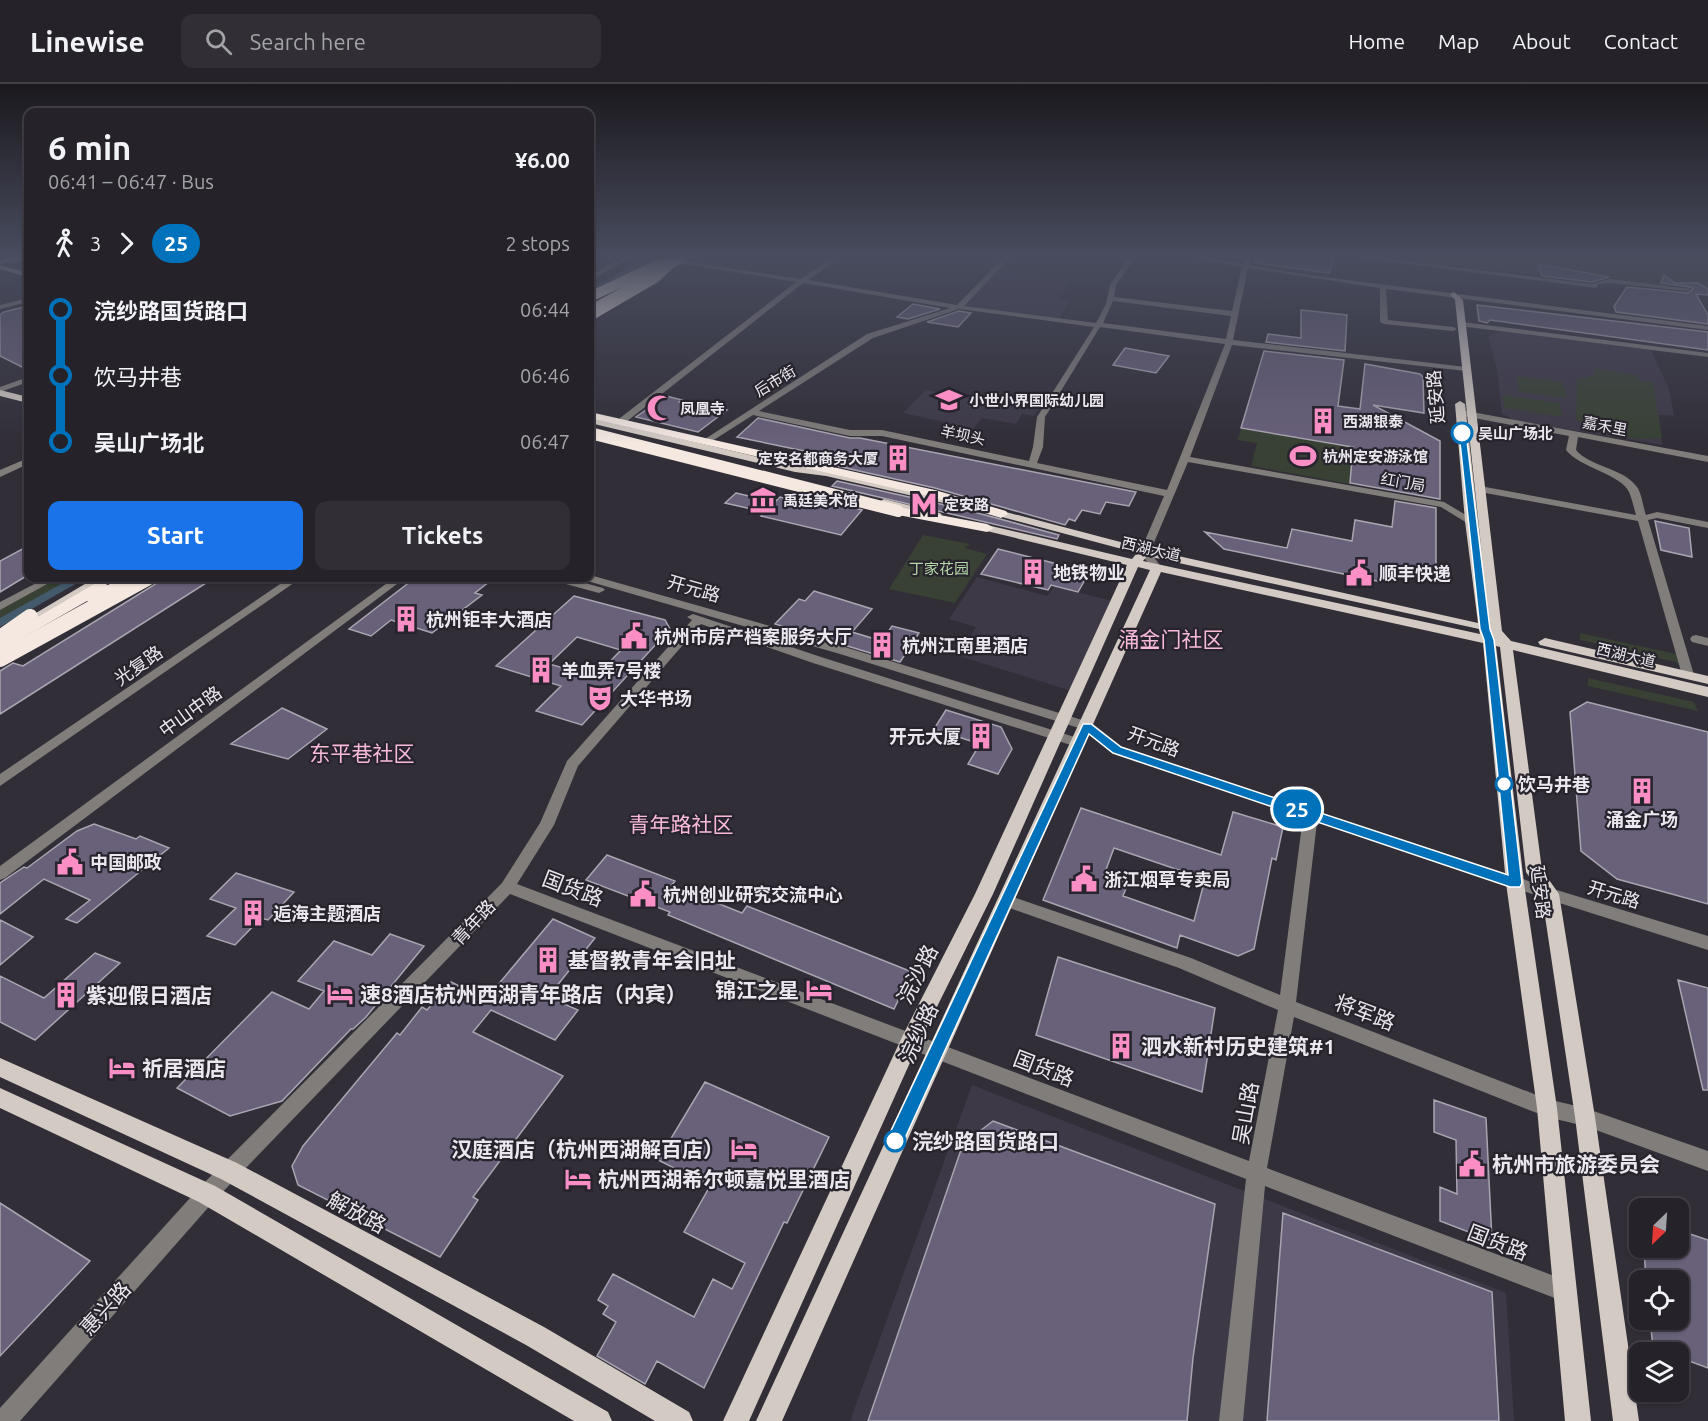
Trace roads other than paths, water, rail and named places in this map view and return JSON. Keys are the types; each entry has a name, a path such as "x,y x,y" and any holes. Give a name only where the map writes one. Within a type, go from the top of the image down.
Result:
{"highway":[{"path":"594,417 936,494 1001,513"},
{"path":"594,434 898,511 987,528"},
{"path":"0,638 30,617 90,582"},
{"path":"0,646 108,582"},
{"path":"0,660 123,582"},
{"path":"0,660 140,582"}],"main road":[{"name":"延安路","path":"1452,318 1466,414 1471,521 1494,636 1534,872 1550,894 1585,1117 1626,1421"},
{"name":"延安路","path":"1461,318 1461,368"},
{"path":"0,391 24,399"},
{"path":"0,401 24,406"},
{"name":"延安路","path":"1466,414 1480,489 1515,883 1547,1108 1578,1421"},
{"path":"594,417 609,421 613,426"},
{"path":"594,421 613,426"},
{"name":"西湖大道","path":"594,428 613,426 1001,513 1145,552 1494,636 1708,692"},
{"name":"西湖大道","path":"613,426 987,528 1157,568 1708,680"},
{"name":"浣沙路","path":"736,1421 910,1041 984,894 1134,562 1145,552"},
{"name":"浣纱路","path":"769,1421 1157,568"},
{"path":"0,638 96,582"},
{"path":"0,660 130,582"},
{"name":"解放路","path":"0,1067 229,1172 535,1336 680,1421"},
{"path":"0,1098 207,1194 599,1421"}],"street":[{"path":"594,440 654,398 753,318"},
{"name":"后市街","path":"706,441 836,360 870,336 923,318"},
{"path":"1052,318 1229,342 1461,368"},
{"path":"1032,465 1038,447 1041,417 1101,318"},
{"path":"1157,568 1145,552 1185,459 1229,342 1235,318"},
{"path":"1384,318 1384,322 1453,329"},
{"path":"1636,318 1708,328"},
{"path":"1462,324 1546,333 1708,356"},
{"path":"0,391 24,381"},
{"name":"羊坝头","path":"750,412 849,433 882,433 1170,494"},
{"name":"嘉禾里","path":"1466,414 1708,459"},
{"path":"1574,434 1571,450 1577,457 1613,474 1633,488 1688,675"},
{"name":"红门局","path":"1185,459 1444,505 1471,521"},
{"path":"0,474 24,463"},
{"path":"1480,489 1641,519 1657,514 1708,525"},
{"name":"开元路","path":"594,580 844,651 1058,728"},
{"path":"0,608 46,582"},
{"name":"光复路","path":"0,781 290,582"},
{"name":"中山中路","path":"0,874 395,582"},
{"name":"开元路","path":"569,582 699,619 817,660 1083,735 1117,750 1515,883 1708,943"},
{"name":"青年路","path":"207,1194 507,887 547,825 573,764 699,619"},
{"name":"吴山路","path":"1231,1421 1256,1175 1287,1005 1311,813"},
{"name":"国货路","path":"507,887 936,1050 1256,1175 1565,1291"},
{"name":"将军路","path":"1007,901 1185,963 1547,1108 1585,1117 1708,1161"},
{"name":"惠兴路","path":"4,1421 207,1194"}],"waterway":[{"path":"0,623 73,582"}],"place":[{"name":"小世小界国际幼儿园","path":"949,400"},
{"name":"凤凰寺","path":"660,408"},
{"name":"西湖银泰","path":"1323,421"},
{"name":"吴山广场北","path":"1462,433"},
{"name":"杭州定安游泳馆","path":"1303,456"},
{"name":"定安名都商务大厦","path":"898,458"},
{"name":"禹廷美术馆","path":"763,500"},
{"name":"定安路","path":"924,504"},
{"name":"地铁物业","path":"1033,572"},
{"name":"顺丰快递","path":"1359,573"},
{"name":"杭州钜丰大酒店","path":"406,619"},
{"name":"杭州市房产档案服务大厅","path":"634,636"},
{"name":"杭州江南里酒店","path":"882,645"},
{"name":"羊血弄7号楼","path":"541,670"},
{"name":"大华书场","path":"600,698"},
{"name":"开元大厦","path":"981,736"},
{"name":"饮马井巷","path":"1504,784"},
{"name":"涌金广场","path":"1642,791"},
{"name":"中国邮政","path":"70,862"},
{"name":"浙江烟草专卖局","path":"1084,879"},
{"name":"杭州创业研究交流中心","path":"643,894"},
{"name":"逅海主题酒店","path":"253,913"},
{"name":"基督教青年会旧址","path":"548,960"},
{"name":"锦江之星","path":"819,990"},
{"name":"速8酒店杭州西湖青年路店（内宾）","path":"340,994"},
{"name":"紫迎假日酒店","path":"66,995"},
{"name":"泗水新村历史建筑#1","path":"1121,1046"},
{"name":"祈居酒店","path":"122,1068"},
{"name":"浣纱路国货路口","path":"895,1141"},
{"name":"汉庭酒店（杭州西湖解百店）","path":"744,1149"},
{"name":"杭州市旅游委员会","path":"1472,1164"},
{"name":"杭州西湖希尔顿嘉悦里酒店","path":"578,1179"}],"district":[{"name":"涌金门社区","path":"1171,639"},
{"name":"东平巷社区","path":"362,753"},
{"name":"青年路社区","path":"681,824"}],"park label":[{"name":"丁家花园","path":"939,568"}]}
